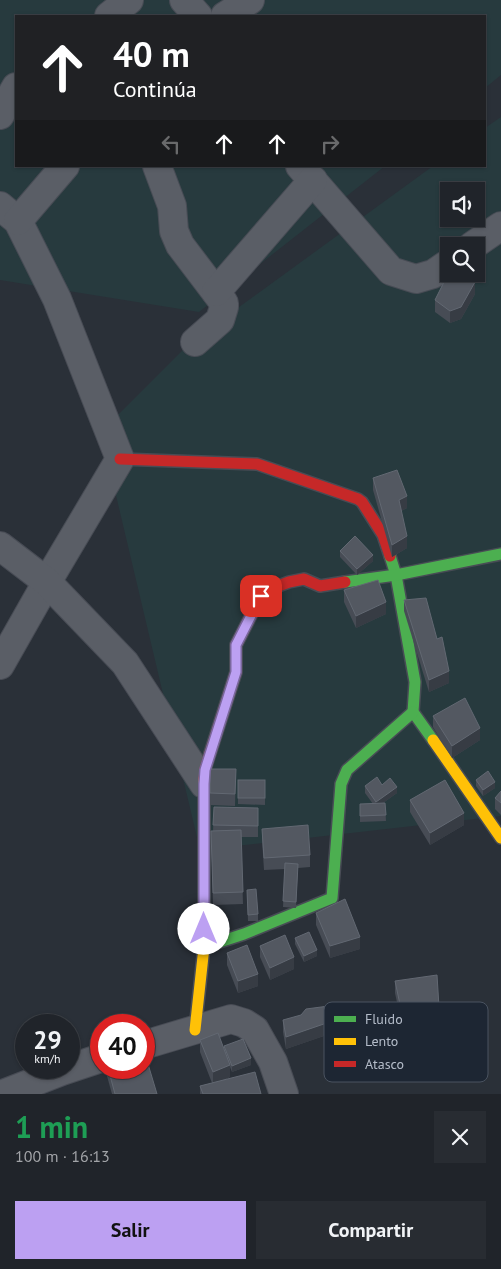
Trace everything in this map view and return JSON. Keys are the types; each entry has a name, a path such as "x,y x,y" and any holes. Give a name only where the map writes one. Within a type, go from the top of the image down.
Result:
{"street":[{"path":"110,15 129,0"},
{"path":"184,0 197,15"},
{"path":"227,15 250,0"},
{"path":"0,115 15,89"},
{"path":"64,167 9,213 57,299 120,459"},
{"path":"157,167 172,206 174,231 180,244 224,303 220,320 195,342"},
{"path":"216,292 307,173 391,271 416,279 433,274 440,269"},
{"path":"485,237 501,226"},
{"path":"120,459 257,464 362,502 383,535 396,575 415,682 413,712 501,838"},
{"path":"0,664 120,459"},
{"path":"0,546 47,582 125,663 204,784"},
{"path":"195,1030 204,947 205,770 236,672 236,645 261,596 273,588 304,579 320,586 396,575 501,554"},
{"path":"204,947 244,934 332,898 341,784 347,770 413,712"},
{"path":"155,1042 231,1019 244,1023 255,1030 273,1062 284,1094"},
{"path":"3,1094 90,1062"}],"green space":[{"path":"0,0 501,0 501,75 486,87 486,15 15,15 15,167 384,167 199,312 0,280"},
{"path":"501,117 501,816 200,850 101,432 191,342 432,167 486,167 486,127"}],"building":[{"path":"444,282 475,282 461,307 450,311 435,300"},
{"path":"397,470 407,496 399,500 407,536 392,545 373,478"},
{"path":"355,536 373,555 357,569 340,551"},
{"path":"378,580 386,602 356,616 344,590"},
{"path":"426,598 437,639 442,637 449,671 429,680 404,600"},
{"path":"465,698 480,728 452,746 433,716"},
{"path":"210,769 236,769 235,794 210,793"},
{"path":"488,771 495,782 483,790 476,780"},
{"path":"377,777 382,785 390,778 397,787 376,802 365,786"},
{"path":"238,780 265,780 265,798 238,798"},
{"path":"445,780 464,813 430,833 410,800"},
{"path":"501,791 501,803 495,798"},
{"path":"385,803 386,815 360,816 360,804"},
{"path":"214,807 258,808 258,826 213,825"},
{"path":"308,825 310,855 264,858 262,829"},
{"path":"241,830 243,892 213,893 211,831"},
{"path":"285,863 298,864 296,902 283,901"},
{"path":"256,889 258,914 248,915 247,890"},
{"path":"345,899 360,937 330,946 316,913"},
{"path":"309,932 317,950 304,956 295,938"},
{"path":"285,935 294,957 270,968 260,946"},
{"path":"247,945 258,974 238,981 227,953"},
{"path":"437,975 439,1002 400,1002 395,981"},
{"path":"324,1007 324,1024 286,1037 283,1020 301,1015 306,1009"},
{"path":"218,1033 230,1065 213,1072 200,1040"},
{"path":"243,1039 251,1058 232,1066 224,1046"},
{"path":"255,1072 261,1094 203,1094 200,1086"},
{"path":"111,1079 152,1079 157,1094 115,1094"}],"traffic: fast":[{"path":"345,582 396,575 501,554"},
{"path":"390,556 396,575 415,682 413,712 433,740"},
{"path":"204,947 244,934 332,898 341,784 347,770 413,712"}],"traffic: slow":[{"path":"433,740 501,838"},
{"path":"195,1030 204,947 204,779"}],"traffic: jam":[{"path":"120,459 257,464 358,499 362,502 383,535 390,556"},
{"path":"204,779 205,769 236,672 236,645 261,596 273,588 304,579 320,586 345,582"}],"route":[{"path":"204,929 205,770 236,672 236,645 261,596"}]}
